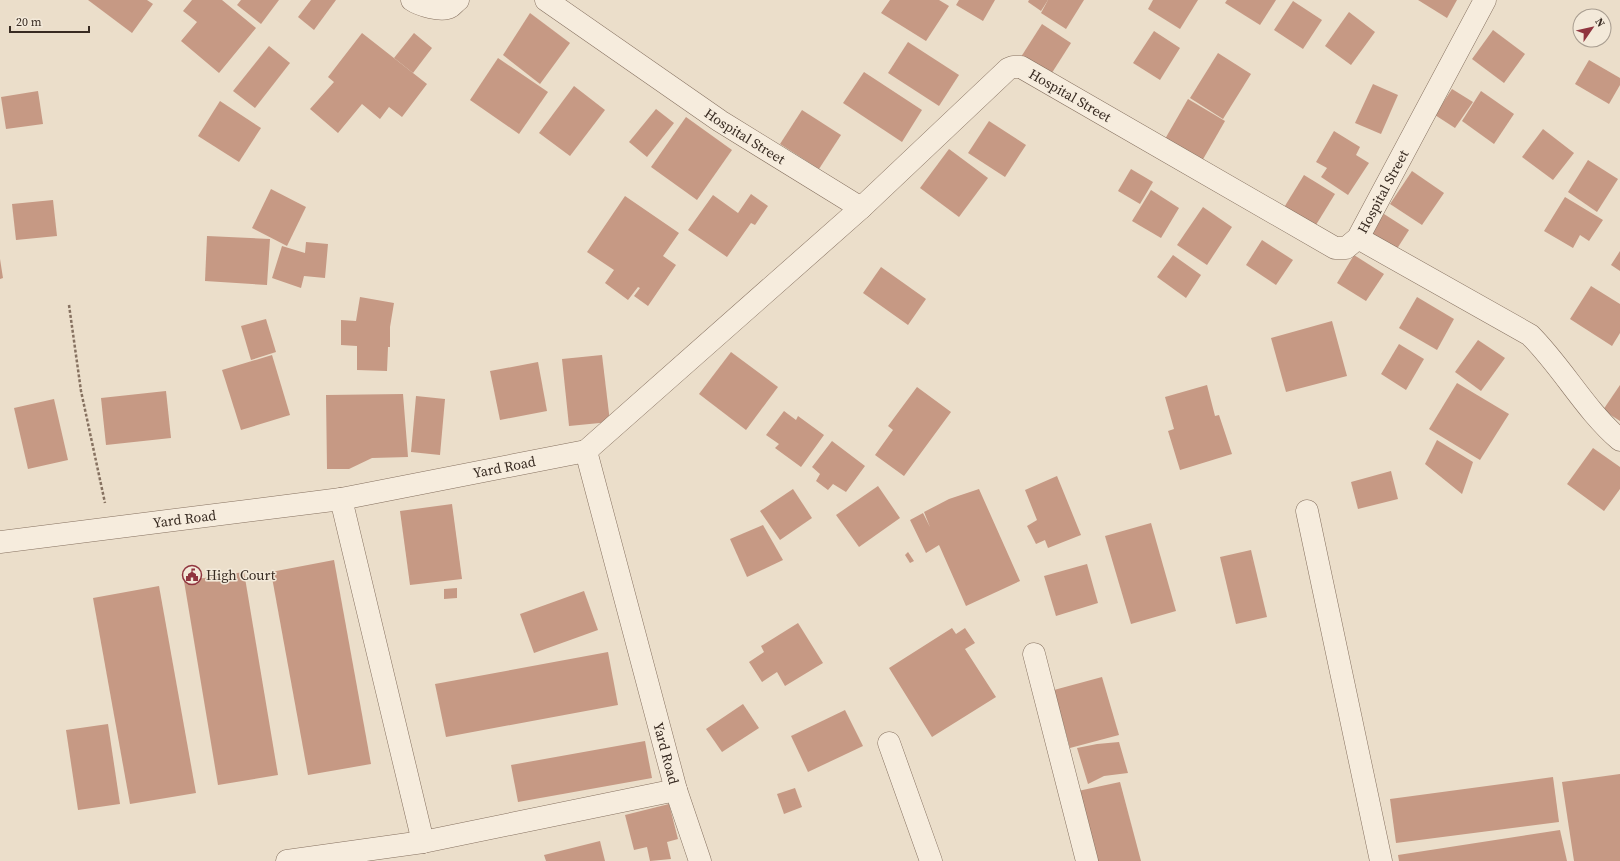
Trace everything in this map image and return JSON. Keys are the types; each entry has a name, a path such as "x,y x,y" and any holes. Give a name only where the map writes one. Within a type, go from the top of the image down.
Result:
{"street":[{"path":"412,0 417,4 438,9 449,8 458,0"},
{"name":"Hospital Street","path":"546,0 720,121 861,208 1008,69 1021,67 1335,248 1346,248 1358,238 1484,0"},
{"path":"586,451 861,208"},
{"path":"1358,238 1530,335 1544,350 1596,417 1620,440"},
{"name":"Yard Road","path":"0,542 341,499 586,451 676,790 700,861"},
{"path":"341,499 423,842"},
{"path":"1307,511 1381,861"},
{"path":"1034,654 1087,861"},
{"path":"889,743 931,861"},
{"path":"287,861 423,842 676,790"}],"path":[{"path":"69,305 81,391 110,528"}],"building":[{"path":"88,0 147,0 153,4 132,33"},
{"path":"192,0 222,0 256,28 219,73 181,41 197,22 183,11"},
{"path":"241,0 279,0 261,24 237,5"},
{"path":"311,0 336,0 314,30 298,17"},
{"path":"890,0 939,0 949,6 926,41 881,13"},
{"path":"959,0 995,0 983,21 956,5"},
{"path":"1029,0 1048,0 1041,11 1028,2"},
{"path":"1048,0 1084,0 1066,29 1041,13"},
{"path":"1153,0 1198,0 1180,29 1148,9"},
{"path":"1227,0 1276,0 1260,25 1225,3"},
{"path":"1418,0 1457,0 1447,18"},
{"path":"1293,1 1322,20 1303,49 1274,30"},
{"path":"1349,12 1375,32 1351,65 1325,46"},
{"path":"530,13 570,43 540,84 503,55"},
{"path":"1042,24 1071,43 1048,79 1019,60"},
{"path":"1493,30 1525,54 1504,83 1472,59"},
{"path":"1154,31 1180,48 1160,80 1133,63"},
{"path":"362,33 427,84 402,117 389,107 380,119 362,104 338,133 310,109 334,82 328,77"},
{"path":"414,33 432,48 413,73 394,58"},
{"path":"908,42 959,75 939,106 888,73"},
{"path":"269,46 290,63 255,108 233,91"},
{"path":"1218,53 1251,74 1223,119 1190,98"},
{"path":"498,58 548,92 519,134 470,100"},
{"path":"1589,60 1620,78 1620,85 1609,104 1575,84"},
{"path":"864,72 922,110 902,142 843,103"},
{"path":"1373,84 1398,95 1381,134 1355,123"},
{"path":"574,86 605,110 570,156 539,133"},
{"path":"1452,89 1473,102 1455,128 1435,115"},
{"path":"38,91 43,124 6,129 1,97"},
{"path":"1481,91 1514,114 1494,144 1462,121"},
{"path":"1188,99 1225,121 1198,168 1161,146"},
{"path":"220,101 261,128 239,162 198,136"},
{"path":"656,109 674,123 647,157 629,142"},
{"path":"802,110 841,135 819,169 780,144"},
{"path":"686,117 732,150 697,200 651,167"},
{"path":"989,121 1026,145 1005,177 968,153"},
{"path":"1543,129 1574,153 1553,180 1522,157"},
{"path":"1334,131 1360,147 1356,155 1369,163 1348,195 1321,177 1327,168 1316,162"},
{"path":"949,149 988,178 959,217 920,188"},
{"path":"1588,160 1618,179 1597,212 1568,192"},
{"path":"1131,169 1153,182 1140,204 1118,191"},
{"path":"1412,171 1444,193 1422,225 1390,204"},
{"path":"1304,175 1335,194 1311,233 1280,214"},
{"path":"271,189 306,207 287,246 252,228"},
{"path":"1151,190 1179,208 1161,238 1132,221"},
{"path":"751,194 768,206 755,225 751,223 727,257 688,230 713,195 738,213"},
{"path":"625,196 679,233 663,256 676,265 648,306 634,296 640,288 638,287 628,300 605,283 614,270 587,252"},
{"path":"1565,197 1603,220 1589,241 1580,235 1573,248 1544,231"},
{"path":"53,200 57,236 16,240 12,204"},
{"path":"1203,207 1232,227 1207,265 1177,245"},
{"path":"1384,214 1409,230 1393,255 1368,239"},
{"path":"207,236 270,239 267,285 205,281"},
{"path":"1262,240 1293,260 1276,285 1246,265"},
{"path":"306,242 328,244 325,278 304,276 301,288 272,278 282,246 305,253"},
{"path":"1620,251 1620,271 1611,265"},
{"path":"1173,255 1201,275 1186,298 1157,277"},
{"path":"1354,255 1384,274 1366,301 1337,283"},
{"path":"0,259 3,278 0,279"},
{"path":"881,267 926,299 908,325 863,293"},
{"path":"1591,286 1620,304 1620,333 1612,346 1570,319"},
{"path":"360,297 394,303 390,327 390,347 388,347 387,371 357,370 357,346 341,345 341,320 356,321"},
{"path":"1417,297 1454,319 1437,350 1399,328"},
{"path":"266,319 276,352 251,360 241,326"},
{"path":"1332,321 1347,376 1286,392 1271,338"},
{"path":"1478,340 1505,358 1481,391 1455,372"},
{"path":"1399,344 1424,359 1406,390 1381,374"},
{"path":"731,352 778,387 746,430 699,394"},
{"path":"272,355 290,415 241,430 222,370"},
{"path":"602,355 610,422 569,426 562,359"},
{"path":"538,362 547,411 500,420 490,371"},
{"path":"1457,383 1509,414 1480,460 1429,429"},
{"path":"1207,385 1215,416 1219,415 1232,454 1180,470 1168,431 1174,429 1165,397"},
{"path":"1620,385 1620,421 1603,410"},
{"path":"917,387 951,412 904,476 875,455 893,430 888,426"},
{"path":"166,391 171,438 106,445 101,398"},
{"path":"403,394 408,457 372,458 349,469 327,469 326,395"},
{"path":"416,396 445,399 440,455 411,452"},
{"path":"54,399 68,460 28,469 14,408"},
{"path":"784,411 796,420 798,416 824,435 801,467 775,448 779,444 766,435"},
{"path":"1437,440 1473,462 1462,494 1425,464"},
{"path":"832,441 865,466 846,492 833,484 828,490 816,481 820,474 812,467"},
{"path":"1593,448 1620,467 1620,489 1604,511 1567,484"},
{"path":"1391,471 1398,499 1358,509 1351,482"},
{"path":"1057,476 1081,535 1048,548 1045,540 1036,544 1027,526 1037,520 1025,490"},
{"path":"878,486 900,518 859,547 836,515"},
{"path":"793,489 812,518 780,540 760,511"},
{"path":"979,489 1020,581 966,606 939,545 926,553 910,520 923,513 930,527 924,512 949,499"},
{"path":"452,504 462,579 410,585 400,511"},
{"path":"1151,523 1176,611 1131,624 1105,536"},
{"path":"763,525 783,560 747,577 730,539"},
{"path":"1251,550 1267,617 1236,624 1220,557"},
{"path":"908,552 914,561 910,563 905,555"},
{"path":"334,560 371,764 308,775 271,572"},
{"path":"1087,564 1098,603 1056,616 1044,576"},
{"path":"244,572 278,775 218,785 184,581"},
{"path":"159,586 196,793 130,804 93,598"},
{"path":"457,588 457,598 444,599 444,589"},
{"path":"584,591 598,630 534,653 520,614"},
{"path":"798,623 823,663 785,686 777,672 762,682 749,662 764,652 761,646"},
{"path":"952,628 956,634 965,628 975,643 965,649 996,697 932,737 889,668"},
{"path":"608,652 618,705 446,737 435,684"},
{"path":"1102,677 1119,735 1070,748 1054,690"},
{"path":"743,704 759,728 722,752 706,729"},
{"path":"845,710 863,746 808,772 791,736"},
{"path":"108,724 120,804 78,810 66,730"},
{"path":"645,741 652,778 518,802 511,765"},
{"path":"1119,742 1128,773 1104,776 1088,784 1077,748"},
{"path":"1620,774 1620,861 1574,861 1562,782"},
{"path":"1553,777 1559,822 1396,843 1390,799"},
{"path":"1120,782 1141,861 1096,861 1078,791"},
{"path":"795,788 802,807 784,814 777,794"},
{"path":"669,804 678,839 667,842 671,859 650,861 647,847 634,850 625,815"},
{"path":"1560,830 1567,861 1399,861 1398,855"},
{"path":"600,841 605,861 546,861 544,855"}],"place":[{"name":"High Court","path":"192,575"}]}
